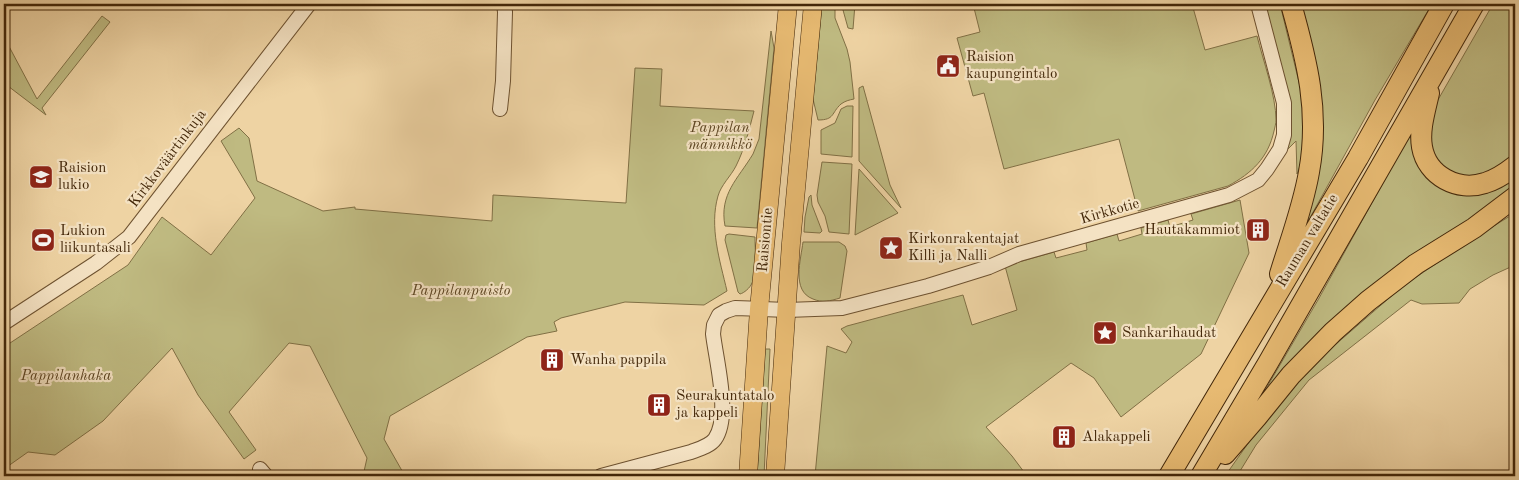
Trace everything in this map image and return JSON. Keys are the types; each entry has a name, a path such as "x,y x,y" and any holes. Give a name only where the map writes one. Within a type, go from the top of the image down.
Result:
{"highway":[{"path":"1271,304 1301,205 1309,172 1313,142 1310,80 1291,4"},
{"name":"Rauman valtatie","path":"1170,476 1358,158 1444,4"},
{"name":"Rauman valtatie","path":"1201,476 1268,364 1474,4"},
{"path":"1432,77 1421,138 1423,151 1434,171 1449,182 1470,186 1487,183 1515,166"},
{"path":"1205,476 1258,417 1291,375 1333,332 1368,301 1416,264 1474,228 1515,197"}],"main road":[{"name":"Raisiontie","path":"748,476 759,309 788,4"},
{"name":"Raisiontie","path":"775,476 791,243 813,4"}],"street":[{"name":"Kirkkoväärtinkuja","path":"4,322 96,263 129,237 309,4"},
{"path":"500,109 503,81 504,4"},
{"name":"Kirkkotie","path":"601,476 691,452 704,447 714,440 720,428 722,414 721,391 713,334 718,315 726,310 735,308 787,310 842,308 928,286 989,267 1019,254 1229,195 1258,180 1267,170 1280,149 1284,135 1285,119 1284,103 1258,4"}],"green space":[{"path":"822,4 835,4 835,18 850,62 854,99 841,104 827,119 818,120 813,99"},
{"path":"844,4 855,4 853,29 848,28 843,10"},
{"path":"973,4 1192,4 1205,50 1257,36 1272,89 1276,120 1268,149 1252,170 1228,186 1138,211 1119,139 1004,169 984,93 973,96 957,38 980,32"},
{"path":"1263,4 1280,4 1304,103 1304,155 1297,174 1296,141 1283,154 1291,135 1291,120 1287,94"},
{"path":"1294,4 1334,4 1355,9 1371,9 1391,4 1432,4 1375,100 1296,243 1310,193"},
{"path":"1493,4 1515,4 1515,160 1512,164 1463,181 1433,160 1429,129 1435,105"},
{"path":"102,16 110,22 42,108 46,115 4,83 4,37 37,99"},
{"path":"771,31 774,48 757,228 725,226 724,215 727,196 753,154 759,139"},
{"path":"635,68 662,69 660,106 754,111 742,152 734,170 719,192 716,208 716,244 727,291 704,305 625,302 561,318 554,322 557,331 527,337 390,416 384,439 405,476 363,476 367,458 310,346 289,343 229,412 256,450 244,459 198,395 172,348 103,421 55,455 28,452 4,469 4,347 128,265 162,217 211,255 255,198 221,141 239,128 249,138 257,181 323,211 355,207 355,209 492,221 493,195 626,203"},
{"path":"863,86 890,185 901,208 859,161 859,88"},
{"path":"853,106 852,157 821,154 821,130 835,123 841,109"},
{"path":"1414,127 1435,181 1515,175 1515,186 1500,201 1469,223 1250,416 1318,300"},
{"path":"822,162 852,164 849,234 829,232 817,195"},
{"path":"859,169 898,213 855,235"},
{"path":"811,195 812,205 822,231 820,233 804,232 805,217"},
{"path":"1240,200 1249,253 1201,354 1121,417 1094,378 1071,363 986,427 1027,476 815,476 827,346 846,353 852,342 841,329 963,295 972,325 1017,310 1005,266 1054,252 1056,258 1087,250 1086,243 1117,234 1119,241 1142,234 1141,228 1168,220 1170,227 1193,220 1191,214"},
{"path":"1515,213 1515,265 1493,275 1470,289 1459,303 1422,304 1411,300 1309,380 1256,445 1237,476 1225,476 1254,435 1305,371 1403,286"},
{"path":"726,235 755,237 754,279 751,285 740,294 725,240"},
{"path":"803,242 839,242 845,246 847,251 840,298 820,301 806,295 802,289 799,265"},
{"path":"765,349 770,349 764,476 757,476"}],"place":[{"name":"Raision kaupungintalo","path":"948,66"},
{"name":"Raision lukio","path":"41,177"},
{"name":"Hautakammiot","path":"1258,230"},
{"name":"Lukion liikuntasali","path":"43,240"},
{"name":"Kirkonrakentajat Killi ja Nalli","path":"891,248"},
{"name":"Sankarihaudat","path":"1105,333"},
{"name":"Wanha pappila","path":"552,360"},
{"name":"Seurakuntatalo ja kappeli","path":"659,405"},
{"name":"Alakappeli","path":"1064,437"}],"park label":[{"name":"Pappilan männikkö","path":"720,136"},
{"name":"Pappilanpuisto","path":"461,291"},
{"name":"Pappilanhaka","path":"66,376"}]}
